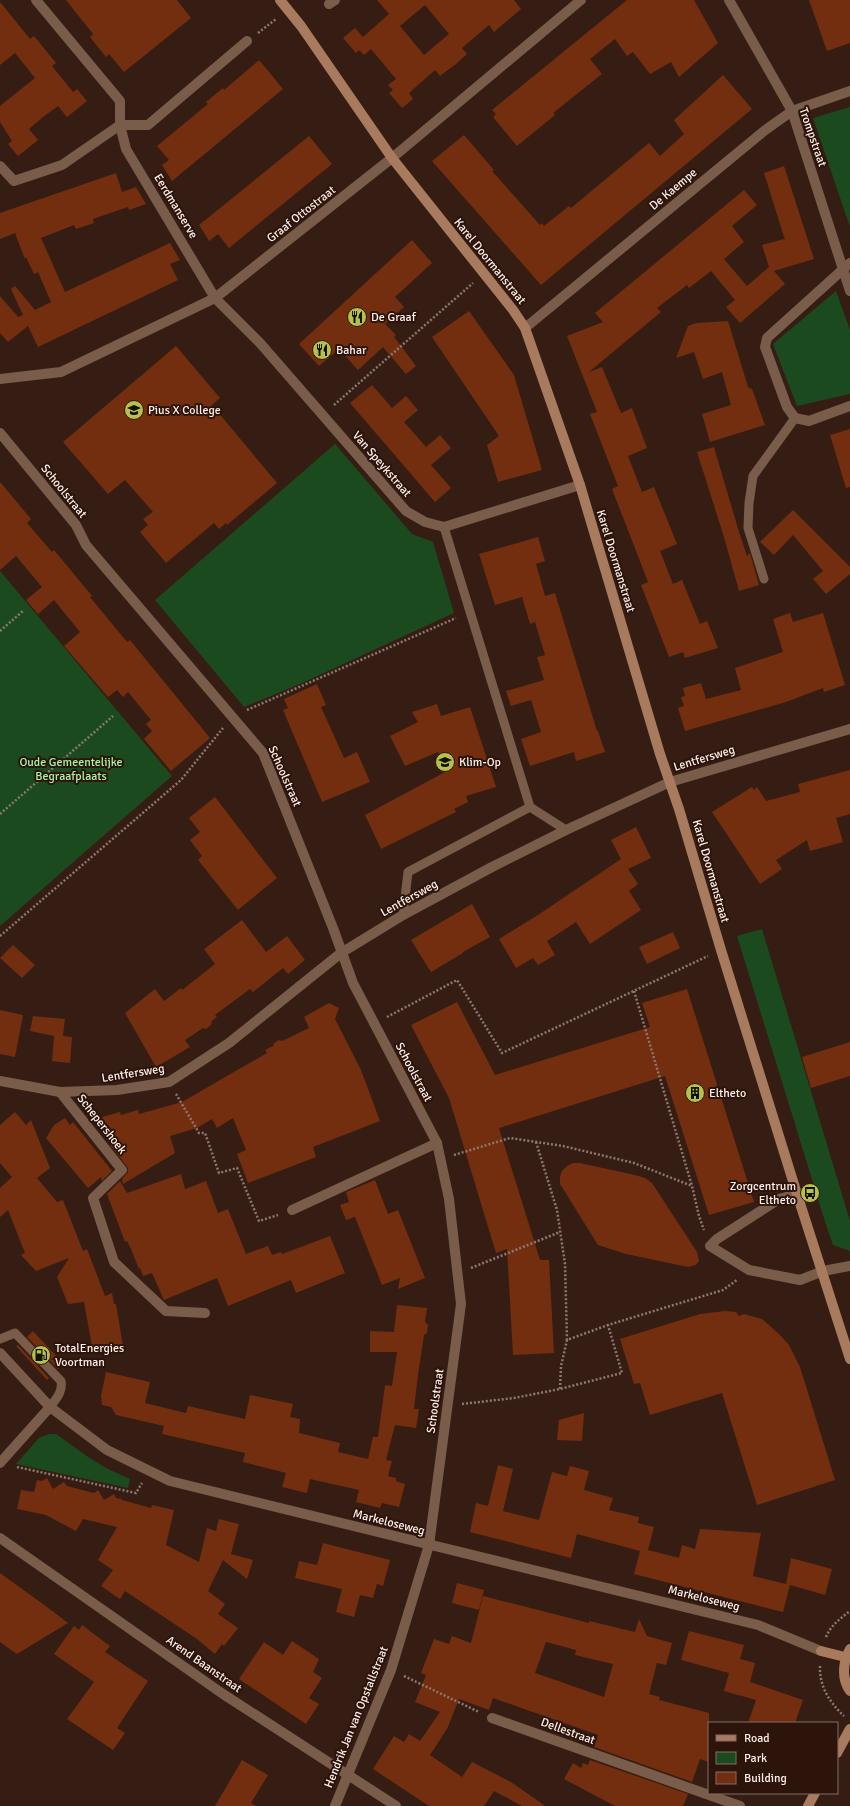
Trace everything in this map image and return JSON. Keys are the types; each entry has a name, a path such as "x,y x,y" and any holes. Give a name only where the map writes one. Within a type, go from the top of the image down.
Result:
{"main road":[{"name":"Karel Doormanstraat","path":"280,0 392,158 513,310 525,328 580,485 796,1194 823,1271 850,1359"},
{"name":"Markeloseweg","path":"820,1651 848,1653"},
{"path":"848,1653 844,1671 847,1686 850,1691"},
{"path":"838,1751 850,1729"},
{"path":"808,1806 814,1794"}],"street":[{"name":"Eerdmanserve","path":"36,0 120,101 120,125 126,149 215,298"},
{"name":"Graaf Ottostraat","path":"0,379 61,372 215,298 392,158 581,0"},
{"name":"Trompstraat","path":"729,0 792,111 847,266 850,291"},
{"path":"0,166 14,181 62,165 120,125 148,125 248,41"},
{"name":"De Kaempe","path":"525,328 764,131 792,111 850,91"},
{"path":"847,266 767,338 765,347 787,407 795,418 809,421 850,406"},
{"name":"Van Speykstraat","path":"215,298 260,343 406,511 425,522 444,527"},
{"name":"Schoolstraat","path":"0,433 76,525 86,545 263,753 353,984 437,1142 449,1199 461,1304 429,1545"},
{"path":"444,527 580,485"},
{"name":"Lentfersweg","path":"0,1081 60,1092 117,1090 169,1082 229,1042 341,953 403,915 492,867 566,830 670,782 850,729"},
{"name":"Schepershoek","path":"60,1092 122,1170 93,1198 114,1262 166,1311 205,1314"},
{"path":"292,1210 437,1142"},
{"path":"796,1194 779,1199 717,1239 710,1246 750,1270 800,1280 823,1271 850,1266"},
{"name":"Markeloseweg","path":"0,1353 50,1407 107,1450 170,1481 758,1625 820,1651"},
{"path":"0,1463 50,1407"},
{"name":"Arend Baanstraat","path":"0,1538 184,1666 292,1739 396,1806"},
{"name":"Hendrik Jan van Opstallstraat","path":"334,1806 391,1670 429,1545"},
{"name":"Dellestraat","path":"492,1718 740,1806"}],"lane":[{"path":"764,579 748,528 749,503 753,476 795,418"},
{"path":"444,527 530,807 566,830"},
{"path":"403,915 408,872 530,807"},
{"path":"0,1339 15,1333 61,1381 62,1386 60,1394 50,1407"}],"path":[{"path":"248,41 288,10"},
{"path":"322,415 484,274"},
{"path":"0,631 23,611"},
{"path":"0,936 181,780 232,717 470,611"},
{"path":"0,814 113,716"},
{"path":"374,1024 457,980 502,1053 721,950"},
{"path":"634,991 692,1186 699,1216 710,1246"},
{"path":"169,1082 199,1133 205,1133 219,1173 237,1168 259,1221 292,1210"},
{"path":"440,1159 510,1138 536,1142 634,1163 692,1186"},
{"path":"536,1142 557,1210 565,1264 567,1340 561,1366 560,1389"},
{"path":"458,1273 560,1232"},
{"path":"567,1340 608,1325 723,1290 750,1270"},
{"path":"448,1406 514,1398 560,1389 622,1373 608,1325"},
{"path":"15,1467 136,1493 149,1471"},
{"path":"391,1670 492,1718"}],"green space":[{"path":"850,107 850,227 813,118"},
{"path":"836,291 850,330 850,394 797,406 773,344"},
{"path":"335,444 412,534 433,542 454,613 300,684 244,707 155,600"},
{"name":"Oude Gemeentelijke Begraafplaats","path":"0,571 172,776 0,926"},
{"path":"762,929 850,1221 850,1251 833,1245 737,936"},
{"path":"49,1434 56,1434 88,1457 108,1469 130,1479 128,1488 16,1464 39,1438"}],"building":[{"path":"66,0 177,0 191,18 124,72 109,54 106,57 90,37 93,34"},
{"path":"377,0 514,0 521,9 494,32 489,25 462,48 467,54 456,64 440,76 435,70 409,93 413,99 402,108 389,93 393,90 388,85 396,79 371,49 364,55 359,50 356,53 343,38 355,28 363,37 389,14","holes":["425,5 449,34 424,55 400,26"]},
{"path":"627,0 694,0 718,43 679,77 671,62 650,74 633,52 627,56 615,39 590,59 602,74 553,113 555,115 517,146 493,117 496,114 492,110"},
{"path":"809,0 850,0 850,43 827,51"},
{"path":"0,2 30,39 34,36 56,63 52,66 73,92 77,89 87,101 67,117 58,106 43,117 29,129 38,140 18,156 8,144 12,141 0,122 0,106 35,78 15,53 0,65"},
{"path":"258,61 260,61 283,89 172,181 162,165 169,160 157,146 208,104 206,102 223,88 224,90"},
{"path":"723,75 752,109 541,285 432,161 464,135 494,170 492,171 540,225 542,223 544,226 569,206 571,208 649,143 660,156 684,134 674,120"},
{"path":"309,136 332,164 229,248 218,234 209,241 199,225"},
{"path":"784,166 814,259 774,271 785,284 740,323 726,307 735,300 711,271 689,288 687,285 657,308 661,312 589,372 602,367 621,413 632,408 647,448 628,456 642,492 654,487 677,544 660,551 673,584 682,580 700,624 707,621 718,648 685,658 683,652 669,657 641,585 648,582 612,489 618,486 590,414 597,412 567,336 603,322 595,313 744,190 757,205 732,226 744,242 724,259 747,286 769,267 762,245 785,240 764,173"},
{"path":"116,173 122,192 136,187 146,204 129,210 128,207 93,219 94,223 76,229 74,225 41,238 65,292 170,243 180,260 170,264 178,280 38,347 28,326 8,342 0,333 0,296 18,317 23,315 11,289 15,286 35,310 51,302 38,272 34,274 26,257 25,259 15,233 0,239 0,213"},
{"path":"412,240 432,263 395,297 404,307 385,324 396,335 394,337 416,366 406,374 383,347 358,370 339,349 319,366 299,344"},
{"path":"469,311 514,375 542,470 498,482 487,445 499,436 432,337"},
{"path":"728,321 748,387 752,389 765,425 710,442 702,414 731,405 722,372 703,379 694,352 676,358 688,326 696,323"},
{"path":"176,346 220,398 212,405 277,483 227,525 226,523 219,529 214,523 166,563 140,532 148,525 143,519 153,512 125,480 108,494 63,442"},
{"path":"372,385 392,408 406,396 418,410 404,422 426,447 440,435 451,448 431,465 451,488 435,502 350,403"},
{"path":"850,429 850,487 846,488 830,435"},
{"path":"714,447 739,532 747,556 750,553 759,585 739,591 724,537 697,452"},
{"path":"0,482 31,519 27,523 52,552 54,550 127,642 130,640 210,738 171,771 144,739 152,731 146,724 151,720 128,692 123,697 117,690 108,697 64,646 80,632 54,600 38,614 26,600 42,587 16,556 0,570"},
{"path":"793,510 850,567 850,574 826,594 813,579 823,571 793,535 774,555 760,542"},
{"path":"538,537 545,561 536,564 545,596 555,593 597,731 605,752 576,761 574,752 530,766 521,739 541,732 531,700 511,706 506,691 544,680 537,657 545,655 535,622 530,624 522,597 495,605 479,554"},
{"path":"790,613 793,622 823,613 845,685 824,692 823,688 786,702 685,731 678,708 684,706 681,697 685,696 683,688 701,683 706,699 741,690 735,668 783,652 773,619"},
{"path":"317,684 326,705 321,707 344,758 357,752 370,782 322,802 283,710 288,708 284,699"},
{"name":"Klim-Op","path":"437,704 441,716 470,707 496,787 466,796 468,802 454,809 456,812 381,849 365,815 447,771 438,752 405,766 390,736 418,722 412,712"},
{"path":"850,770 850,814 836,818 843,842 810,851 807,840 776,860 782,869 760,884 712,812 752,787 754,790 757,787 766,801 800,792 798,784"},
{"path":"215,797 277,878 238,910 198,860 202,856 190,840 200,832 189,818"},
{"path":"636,827 651,858 628,869 638,884 629,891 641,910 590,944 576,922 547,941 555,955 538,965 533,958 516,968 499,939 538,915 621,859 611,840"},
{"path":"472,904 490,937 431,972 411,940"},
{"path":"242,920 266,952 287,936 305,960 288,974 283,968 253,992 250,989 215,1015 217,1017 206,1029 203,1028 185,1040 190,1047 156,1067 125,1013 155,989 164,1001 181,988 182,990 215,964 204,949"},
{"path":"673,932 680,948 647,964 639,947"},
{"path":"13,945 35,965 22,978 0,958"},
{"path":"687,989 754,1202 709,1215 665,1076 499,1128 540,1260 549,1260 554,1353 513,1355 507,1249 496,1253 449,1098 411,1025 457,1002 495,1075 650,1027 642,1003"},
{"path":"329,1003 339,1008 335,1019 361,1070 380,1121 313,1147 316,1157 248,1183 237,1154 246,1150 233,1118 217,1128 212,1119 197,1128 170,1136 175,1153 123,1184 122,1179 128,1172 128,1168 111,1146 102,1117 120,1112 121,1115 138,1110 139,1114 182,1102 267,1053 265,1050 273,1046 274,1043 279,1040 282,1041 309,1028 304,1017"},
{"path":"0,1010 23,1015 15,1057 0,1054"},
{"path":"33,1016 65,1019 63,1036 72,1037 70,1063 52,1061 54,1036 30,1031"},
{"path":"850,1042 850,1076 811,1088 802,1057"},
{"path":"15,1112 26,1125 31,1120 50,1168 37,1178 57,1202 63,1200 83,1251 87,1249 105,1296 112,1293 114,1304 116,1304 123,1346 93,1352 84,1302 68,1304 57,1277 69,1258 36,1271 21,1255 25,1253 8,1210 0,1217 0,1188 12,1177 0,1163 0,1125"},
{"path":"65,1118 70,1125 73,1122 112,1171 102,1181 101,1177 88,1188 46,1138 54,1125"},
{"path":"573,1163 580,1163 635,1175 645,1178 652,1183 697,1252 699,1261 696,1265 688,1267 626,1254 598,1245 560,1184 562,1171"},
{"path":"181,1174 185,1189 206,1181 218,1213 228,1209 246,1254 268,1246 272,1255 281,1252 282,1254 330,1236 345,1273 296,1293 291,1280 228,1306 217,1278 164,1300 152,1273 143,1276 140,1268 139,1269 127,1241 125,1242 107,1194 120,1181 127,1193"},
{"path":"375,1180 388,1214 398,1210 425,1278 398,1289 400,1278 382,1285 355,1217 346,1220 340,1205 349,1202 346,1192"},
{"path":"397,1305 427,1308 425,1322 428,1325 427,1333 424,1335 414,1409 419,1409 416,1428 395,1425 386,1460 392,1461 388,1476 396,1478 396,1481 405,1484 399,1507 382,1503 380,1508 356,1502 359,1490 310,1479 307,1493 282,1487 286,1473 243,1462 245,1453 162,1434 164,1426 116,1415 111,1407 102,1405 101,1396 106,1372 150,1382 145,1403 186,1413 188,1406 245,1419 250,1395 293,1404 290,1417 300,1419 299,1433 340,1443 338,1452 368,1459 373,1437 378,1437 385,1385 392,1386 397,1352 370,1352 370,1331 394,1332"},
{"path":"725,1311 736,1312 739,1316 744,1314 762,1319 789,1345 800,1367 835,1480 757,1505 722,1393 650,1415 640,1383 634,1384 620,1339 700,1314"},
{"path":"33,1331 58,1358 49,1359 65,1363 58,1369 27,1337"},
{"path":"18,1345 49,1378 47,1380 16,1346"},
{"path":"584,1413 582,1441 557,1440 559,1420"},
{"path":"498,1465 513,1469 503,1511 539,1520 552,1472 567,1476 570,1466 589,1471 584,1490 613,1498 609,1510 639,1517 638,1523 654,1527 648,1550 679,1558 682,1545 695,1549 700,1529 761,1533 753,1576 786,1584 791,1558 832,1569 825,1595 790,1585 783,1612 634,1574 640,1551 577,1534 571,1558 470,1532 476,1503 488,1506"},
{"path":"47,1478 53,1489 64,1482 67,1486 94,1493 98,1490 104,1500 114,1494 116,1498 151,1508 152,1505 174,1510 166,1545 199,1562 207,1528 216,1531 219,1519 239,1524 231,1554 253,1560 247,1579 223,1560 208,1591 225,1604 218,1614 238,1628 224,1646 222,1644 215,1654 197,1639 125,1591 120,1599 101,1586 113,1570 98,1560 117,1527 83,1519 76,1531 46,1515 17,1509 21,1490 34,1492 37,1480 42,1481"},
{"path":"323,1543 390,1560 383,1586 377,1584 373,1598 360,1595 354,1617 336,1612 342,1589 295,1578 299,1561 317,1565"},
{"path":"0,1573 68,1623 17,1654 0,1642"},
{"path":"457,1583 484,1590 479,1610 452,1603"},
{"path":"483,1596 589,1623 589,1621 635,1632 639,1619 647,1636 672,1643 666,1665 657,1663 649,1694 660,1697 659,1700 709,1713 708,1762 700,1759 692,1782 594,1747 598,1735 493,1698 489,1710 459,1699 447,1729 430,1755 462,1777 472,1762 511,1782 544,1805 522,1806 494,1791 484,1806 429,1806 373,1769 394,1736 404,1742 409,1734 420,1741 440,1712 415,1702 426,1675 421,1673 434,1639 449,1644 452,1636 471,1643","holes":["546,1642 576,1650 575,1655 613,1664 604,1697 535,1673"]},
{"path":"82,1625 110,1646 105,1652 148,1681 117,1728 125,1733 113,1750 67,1719 94,1682 54,1654 74,1626 79,1630"},
{"path":"689,1631 744,1645 740,1659 755,1663 750,1682 803,1700 795,1722 748,1722 756,1700 724,1691 729,1673 681,1660"},
{"path":"292,1641 319,1659 313,1672 322,1678 309,1698 319,1704 306,1724 239,1679 264,1642 283,1655"},
{"path":"242,1760 268,1775 251,1803 256,1806 215,1806"},
{"path":"590,1760 688,1794 683,1806 615,1806 564,1779 573,1763 581,1768 583,1763 588,1765"}],"place":[{"name":"De Graaf","path":"357,317"},
{"name":"Bahar","path":"322,350"},
{"name":"Pius X College","path":"134,410"},
{"name":"Klim-Op","path":"445,762"},
{"name":"Eltheto","path":"695,1093"},
{"name":"Zorgcentrum Eltheto","path":"810,1193"},
{"name":"TotalEnergies Voortman","path":"41,1355"}]}
